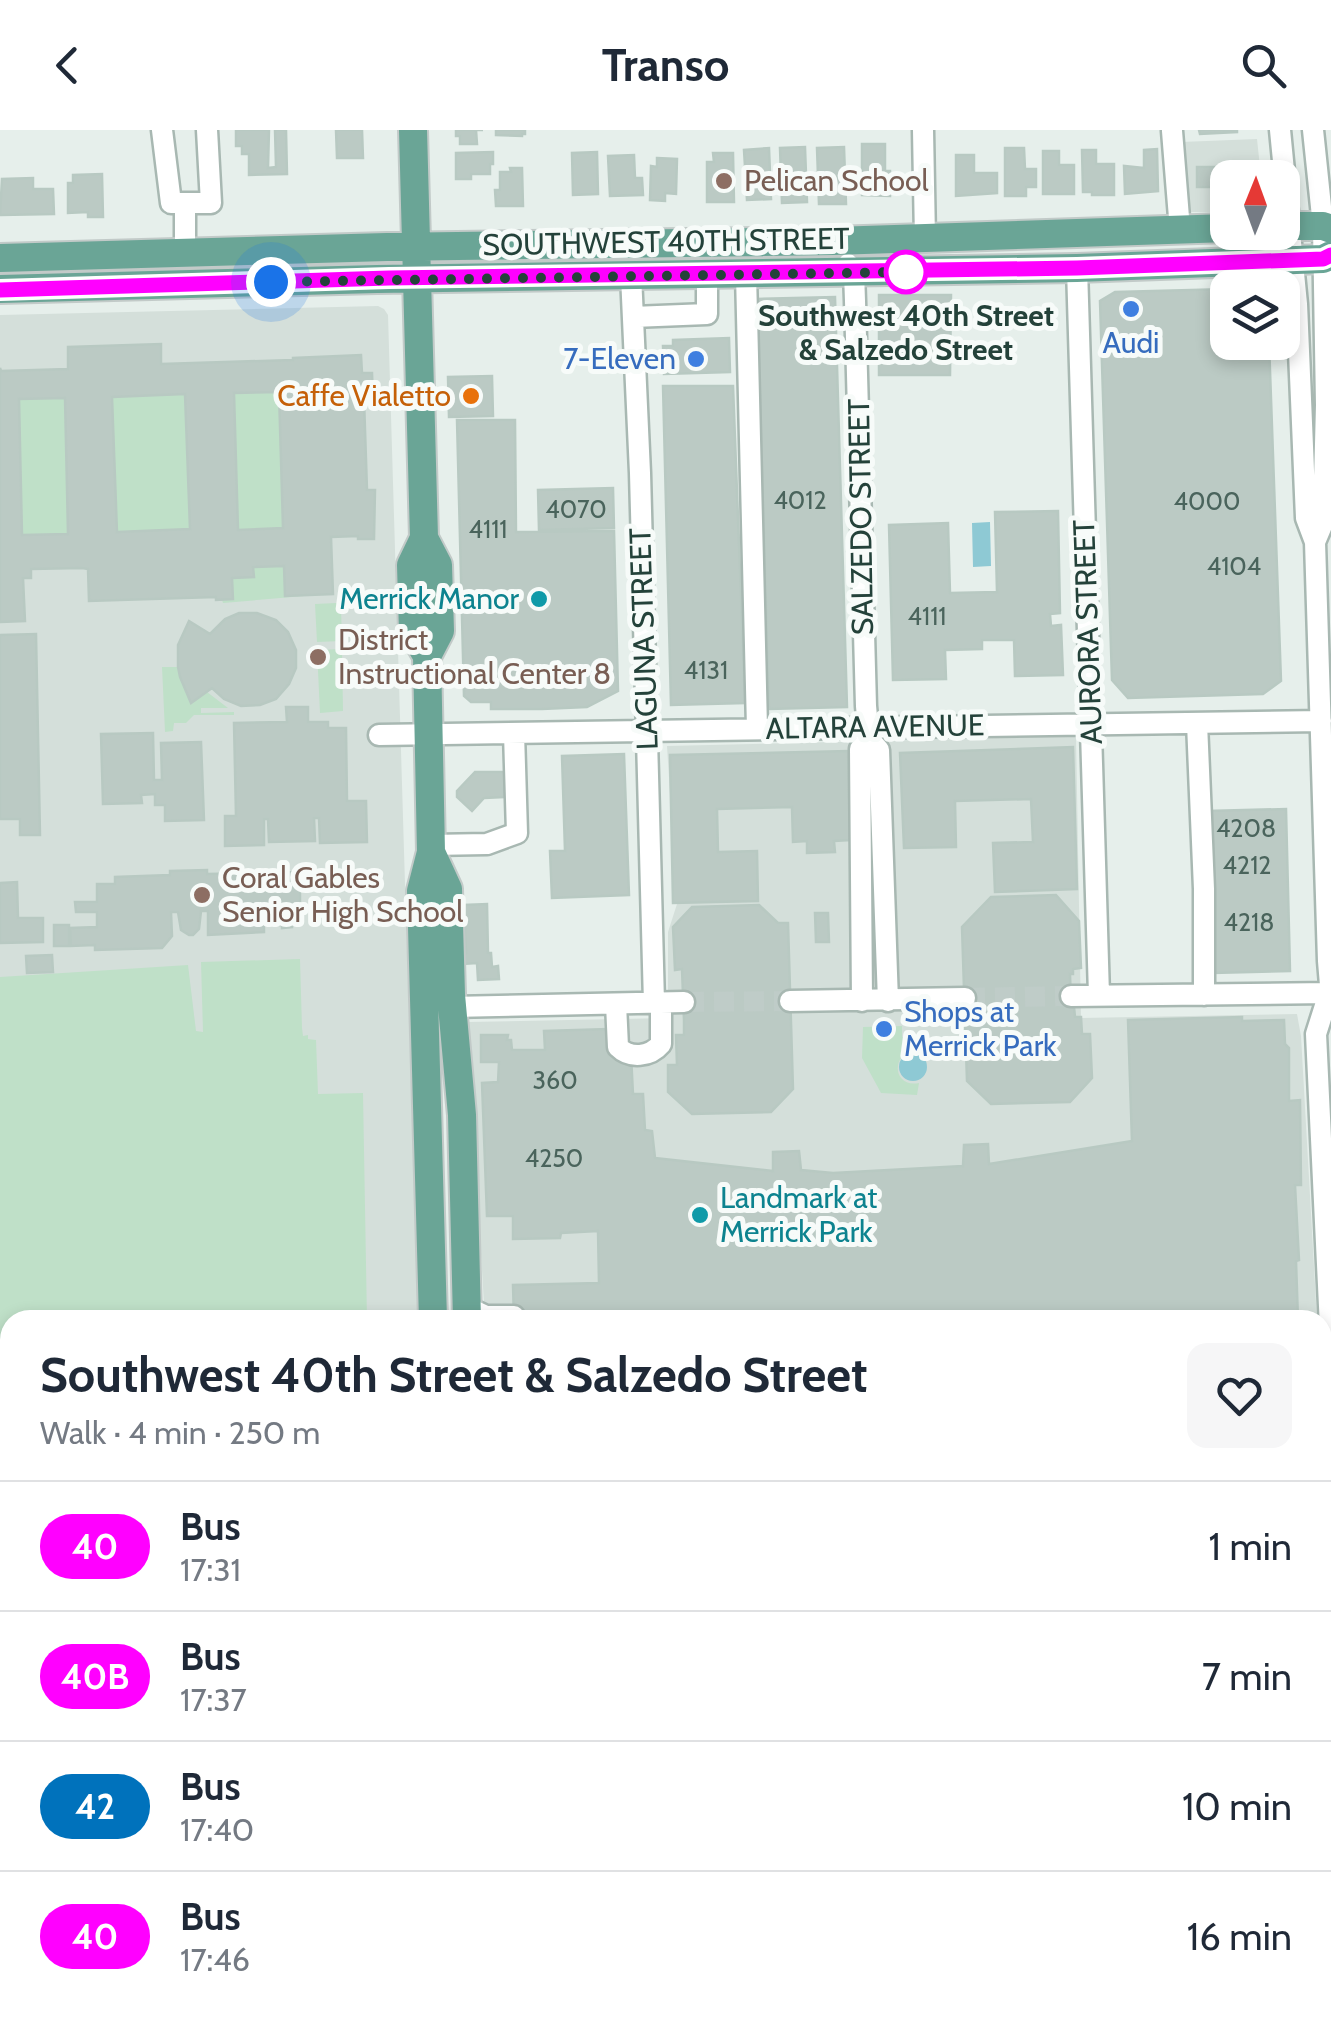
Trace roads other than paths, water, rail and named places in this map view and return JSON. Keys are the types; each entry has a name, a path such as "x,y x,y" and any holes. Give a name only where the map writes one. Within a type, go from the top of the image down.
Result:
{"main road":[{"path":"414,130 424,538 411,565 412,632 427,656 431,848 421,891 433,1310"},
{"path":"1300,226 1327,227"},
{"name":"SOUTHWEST 40TH STREET","path":"0,258 417,246 833,242 1210,229"},
{"name":"SOUTHWEST 40TH STREET","path":"0,290 419,278 1077,268 1327,257"},
{"path":"431,848 448,889 451,1007 462,1115 467,1310"}],"street":[{"path":"162,130 185,253"},
{"path":"178,204 211,203 207,130"},
{"path":"923,130 925,239"},
{"path":"1280,130 1282,160"},
{"path":"1172,131 1180,230"},
{"path":"1315,542 1323,523 1326,436 1327,227 1319,132"},
{"path":"833,242 854,272"},
{"path":"1290,250 1297,304 1306,518 1315,542 1324,714 1330,995 1316,1034 1329,1310"},
{"name":"AURORA STREET","path":"1077,268 1099,995"},
{"name":"SALZEDO STREET","path":"854,272 851,507 868,733 878,750 888,1001"},
{"path":"633,316 706,314 707,274"},
{"path":"746,274 758,511 758,728"},
{"name":"LAGUNA STREET","path":"616,1004 618,1047 622,1052 642,1055 656,1050 660,1044 631,275"},
{"name":"ALTARA AVENUE","path":"380,735 758,728 868,733 1197,723 1324,714"},
{"path":"1197,723 1204,994"},
{"path":"431,848 488,844 517,833 514,733"},
{"name":"SALZEDO STREET","path":"862,1000 860,749 868,733"},
{"path":"862,917 885,917"},
{"path":"1071,996 1330,995"},
{"path":"790,1001 964,998"},
{"path":"451,1007 684,1002"}],"water":[{"path":"990,522 991,566 973,567 972,523"},
{"path":"913,1053 923,1057 927,1067 923,1077 913,1081 903,1077 899,1067 903,1057"}],"tunnel":[{"path":"965,998 1071,996"},
{"path":"684,1002 790,1001"}],"place":[{"name":"Pelican School","path":"724,181"},
{"name":"Southwest 40th Street & Salzedo Street","path":"906,272"},
{"name":"Audi","path":"1131,309"},
{"name":"7-Eleven","path":"696,359"},
{"name":"Caffe Vialetto","path":"471,396"},
{"name":"Merrick Manor","path":"539,599"},
{"name":"District Instructional Center 8","path":"318,657"},
{"name":"Coral Gables Senior High School","path":"202,895"},
{"name":"Shops at Merrick Park","path":"884,1029"},
{"name":"Landmark at Merrick Park","path":"700,1215"}]}
